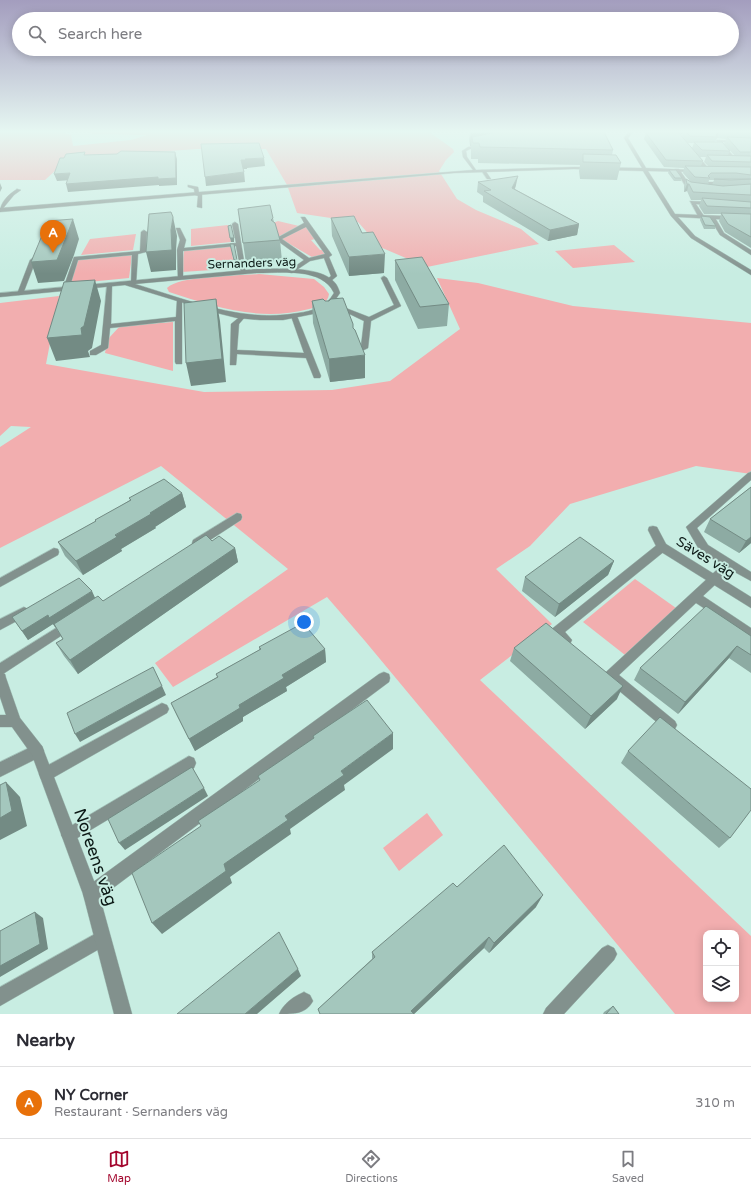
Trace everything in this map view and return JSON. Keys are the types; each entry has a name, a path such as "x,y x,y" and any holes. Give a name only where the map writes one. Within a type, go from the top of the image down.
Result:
{"street":[{"path":"2,210 384,179"},
{"path":"651,179 673,215 693,237 751,274"},
{"path":"683,179 688,186 711,190 709,183 733,183"},
{"path":"190,186 196,188 200,207"},
{"path":"0,218 2,210 10,198 19,190"},
{"path":"0,198 10,198"},
{"path":"701,216 692,202 720,204"},
{"path":"673,215 712,217 734,216 751,219"},
{"path":"712,217 722,234 751,253"},
{"path":"303,218 329,255 326,256 334,276 329,280 336,286 338,293 330,304 364,317 368,320"},
{"path":"235,224 244,272"},
{"path":"307,224 278,239 308,260"},
{"path":"178,229 183,240 180,250 180,278"},
{"path":"66,289 76,258 143,252 144,232"},
{"path":"180,250 239,244"},
{"path":"130,284 135,253"},
{"path":"290,272 308,260 326,256"},
{"path":"20,294 33,260"},
{"name":"Sernanders väg","path":"0,296 244,272 290,272 317,274 329,280"},
{"path":"368,320 398,306 384,278"},
{"name":"Sernanders väg","path":"130,284 213,311 242,318 268,319 322,312 330,304"},
{"path":"93,353 105,346 109,285"},
{"path":"179,362 178,319 180,300"},
{"path":"294,316 317,376"},
{"path":"233,362 235,324 242,318"},
{"path":"107,326 178,319"},
{"path":"358,349 364,348 368,320"},
{"path":"234,352 309,356"},
{"path":"751,475 691,528 704,548 751,577"},
{"path":"184,551 237,517"},
{"name":"Säves väg","path":"653,530 662,547 751,603"},
{"path":"575,647 557,632 662,547"},
{"path":"0,583 54,552"},
{"path":"610,676 730,564"},
{"path":"696,597 751,634"},
{"path":"0,625 33,606"},
{"path":"0,670 79,619"},
{"path":"598,666 680,734"},
{"name":"Noreens väg","path":"0,678 8,721 37,751 91,894 123,1014"},
{"path":"91,894 384,678"},
{"path":"46,774 162,709"},
{"path":"0,770 37,751"},
{"path":"69,835 189,763"},
{"path":"0,997 102,938"},
{"path":"552,1014 608,954"},
{"path":"288,1014 304,1001"}],"shaded area":[{"path":"0,179 46,179 45,180"},
{"path":"284,179 444,179 457,199 476,210 521,229 539,244 427,267 380,247 358,222 297,213"},
{"path":"278,221 299,226 278,237 273,223"},
{"path":"228,225 231,242 191,246 191,229"},
{"path":"307,225 315,239 311,240 320,250 322,250 325,255 312,257 281,239"},
{"path":"136,234 133,250 81,255 90,239"},
{"path":"614,245 635,262 573,268 555,251"},
{"path":"234,246 232,254 234,265 229,265 229,269 181,272 184,251"},
{"path":"132,255 129,278 68,284 75,260"},
{"path":"259,274 314,279 324,287 329,294 327,300 315,307 291,313 255,313 238,311 203,303 169,292 167,288 174,284 197,278"},
{"path":"437,278 478,283 573,306 751,323 751,474 696,466 570,504 530,546 496,569 552,624 480,680 751,936 751,1014 675,1014 327,597 173,687 155,663 288,569 161,466 0,548 0,447 31,427 11,426 0,436 0,303 59,296 46,364 204,392 332,390 390,381 460,329"},
{"path":"173,322 173,371 105,353 108,339 120,326"},
{"path":"635,579 676,608 625,655 583,622"},
{"path":"427,813 443,835 399,871 383,848"}],"building":[{"path":"68,179 128,179 66,184"},
{"path":"496,179 516,179 512,188 579,224 550,230 484,191 491,190 478,182"},
{"path":"686,179 691,182 723,186 751,184 751,195 693,192 689,184 687,184"},
{"path":"702,198 751,202 751,208 707,206"},
{"path":"270,205 273,218 271,220 275,223 280,240 243,243 238,209"},
{"path":"171,212 173,217 171,230 172,250 146,252 149,214"},
{"path":"721,213 751,214 751,237 728,224"},
{"path":"354,216 362,233 373,232 385,254 349,257 331,218"},
{"path":"701,216 710,217 716,226 705,225"},
{"path":"73,219 57,260 31,262 48,221"},
{"path":"231,225 234,238 230,238 228,226"},
{"path":"230,244 234,244 237,260 234,260"},
{"path":"422,257 449,304 420,307 395,260"},
{"path":"95,280 84,326 81,328 82,335 47,338 64,282"},
{"path":"343,298 353,324 353,328 365,355 329,359 312,301 323,299 325,301 329,301 331,299"},
{"path":"216,299 222,359 186,363 184,303"},
{"path":"164,479 182,493 150,513 151,514 115,535 117,537 76,561 58,542 131,500 129,498"},
{"path":"751,487 751,537 746,541 710,519"},
{"path":"206,535 212,541 219,536 235,548 70,660 56,643 63,639 54,624 98,596 103,601"},
{"path":"580,537 614,561 559,604 525,577"},
{"path":"79,578 92,591 49,618 48,615 22,631 12,617"},
{"path":"706,606 751,636 751,655 737,646 685,702 640,668"},
{"path":"303,623 325,649 282,675 284,678 239,705 240,708 189,739 171,703 218,677 216,674 261,649 259,647"},
{"path":"546,623 623,686 591,716 514,648"},
{"path":"153,667 162,686 75,734 67,713"},
{"path":"367,700 393,733 341,771 344,775 285,816 288,820 224,864 226,871 152,923 132,873 201,826 198,821 260,780 258,776 314,738 313,736"},
{"path":"660,717 751,789 751,810 730,838 628,751"},
{"path":"192,767 204,788 119,843 108,819"},
{"path":"6,782 12,811 0,818 0,785"},
{"path":"504,845 543,895 494,943 489,937 411,1011 414,1014 320,1014 318,1009 375,957 372,952 453,883 457,887"},
{"path":"35,912 40,944 0,966 0,931"},
{"path":"279,932 298,969 245,1014 177,1014"},
{"path":"613,1006 619,1014 606,1014"}],"place":[{"name":"NY Corner","path":"53,253"}]}
